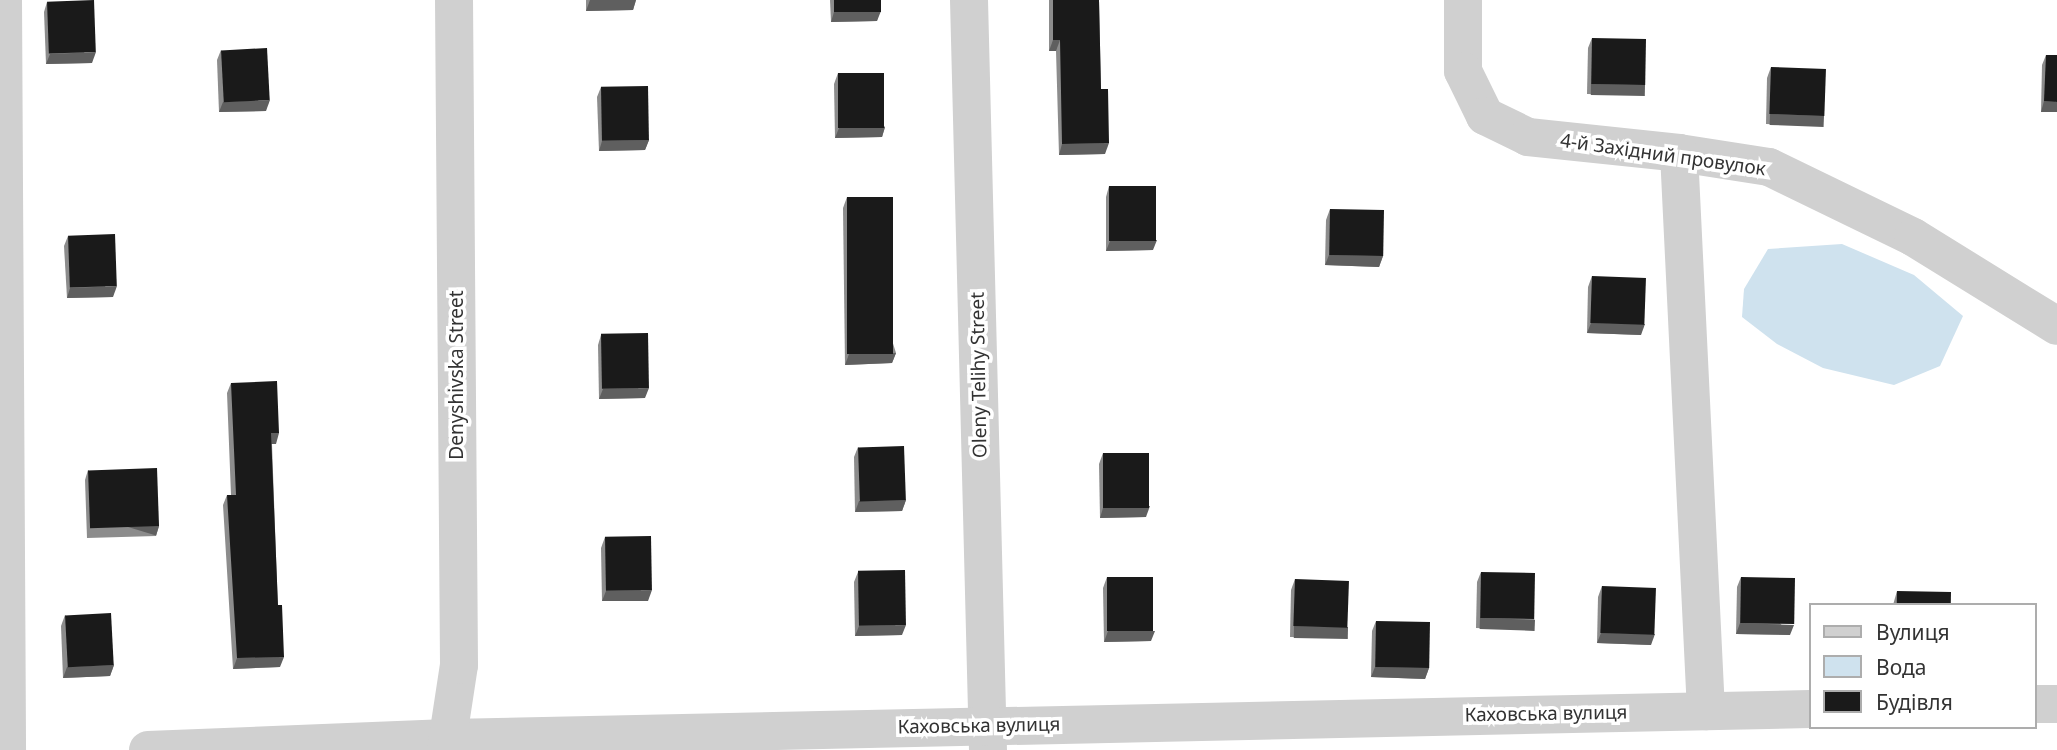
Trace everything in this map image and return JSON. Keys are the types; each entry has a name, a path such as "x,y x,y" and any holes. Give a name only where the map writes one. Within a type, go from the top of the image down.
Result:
{"street":[{"path":"3,0 7,750"},
{"name":"Denyshivska Street","path":"447,744 459,665 454,0"},
{"name":"Oleny Telihy Street","path":"969,0 988,738"},
{"name":"4-й Західний провулок","path":"1463,0 1463,71 1485,116 1528,137 1679,153 1769,167 1913,237 2057,327"},
{"path":"1679,153 1706,711"},
{"path":"2036,704 2057,704"},
{"name":"Каховська вулиця","path":"148,750 988,738 1808,709"}],"water":[{"path":"1842,244 1914,275 1963,316 1940,366 1894,385 1823,368 1777,344 1742,317 1744,289 1768,249"}],"building":[{"path":"94,0 96,52 49,54 47,2"},
{"path":"834,0 881,0 881,12 834,12"},
{"path":"1053,0 1099,0 1101,89 1108,89 1109,143 1062,144 1060,40 1053,40"},
{"path":"1592,38 1646,39 1645,85 1591,84"},
{"path":"267,48 270,100 224,102 221,50"},
{"path":"2046,55 2057,55 2057,102 2044,101"},
{"path":"1771,67 1826,69 1824,116 1769,114"},
{"path":"838,73 884,73 884,128 838,128"},
{"path":"648,86 649,140 602,141 601,87"},
{"path":"1109,186 1156,186 1156,241 1109,241"},
{"path":"847,197 893,197 893,354 847,354"},
{"path":"1330,209 1384,210 1383,256 1329,255"},
{"path":"115,234 117,286 70,288 68,236"},
{"path":"1592,276 1646,278 1644,325 1590,323"},
{"path":"648,333 649,388 602,389 601,334"},
{"path":"277,381 279,433 271,433 278,605 282,605 284,657 237,658 227,495 236,495 231,383"},
{"path":"904,446 906,500 860,502 858,448"},
{"path":"1103,453 1149,453 1149,508 1103,508"},
{"path":"157,468 159,526 90,528 88,470"},
{"path":"651,536 652,590 606,591 605,537"},
{"path":"905,570 906,625 859,626 858,571"},
{"path":"1481,572 1535,573 1534,619 1480,618"},
{"path":"1107,577 1153,577 1153,631 1107,631"},
{"path":"1741,577 1795,578 1794,624 1740,623"},
{"path":"1295,579 1349,581 1347,628 1293,626"},
{"path":"1602,586 1656,588 1654,635 1600,633"},
{"path":"1897,591 1951,592 1951,603 1897,603"},
{"path":"111,613 114,665 68,667 65,615"},
{"path":"1376,621 1430,622 1429,668 1375,667"}]}
